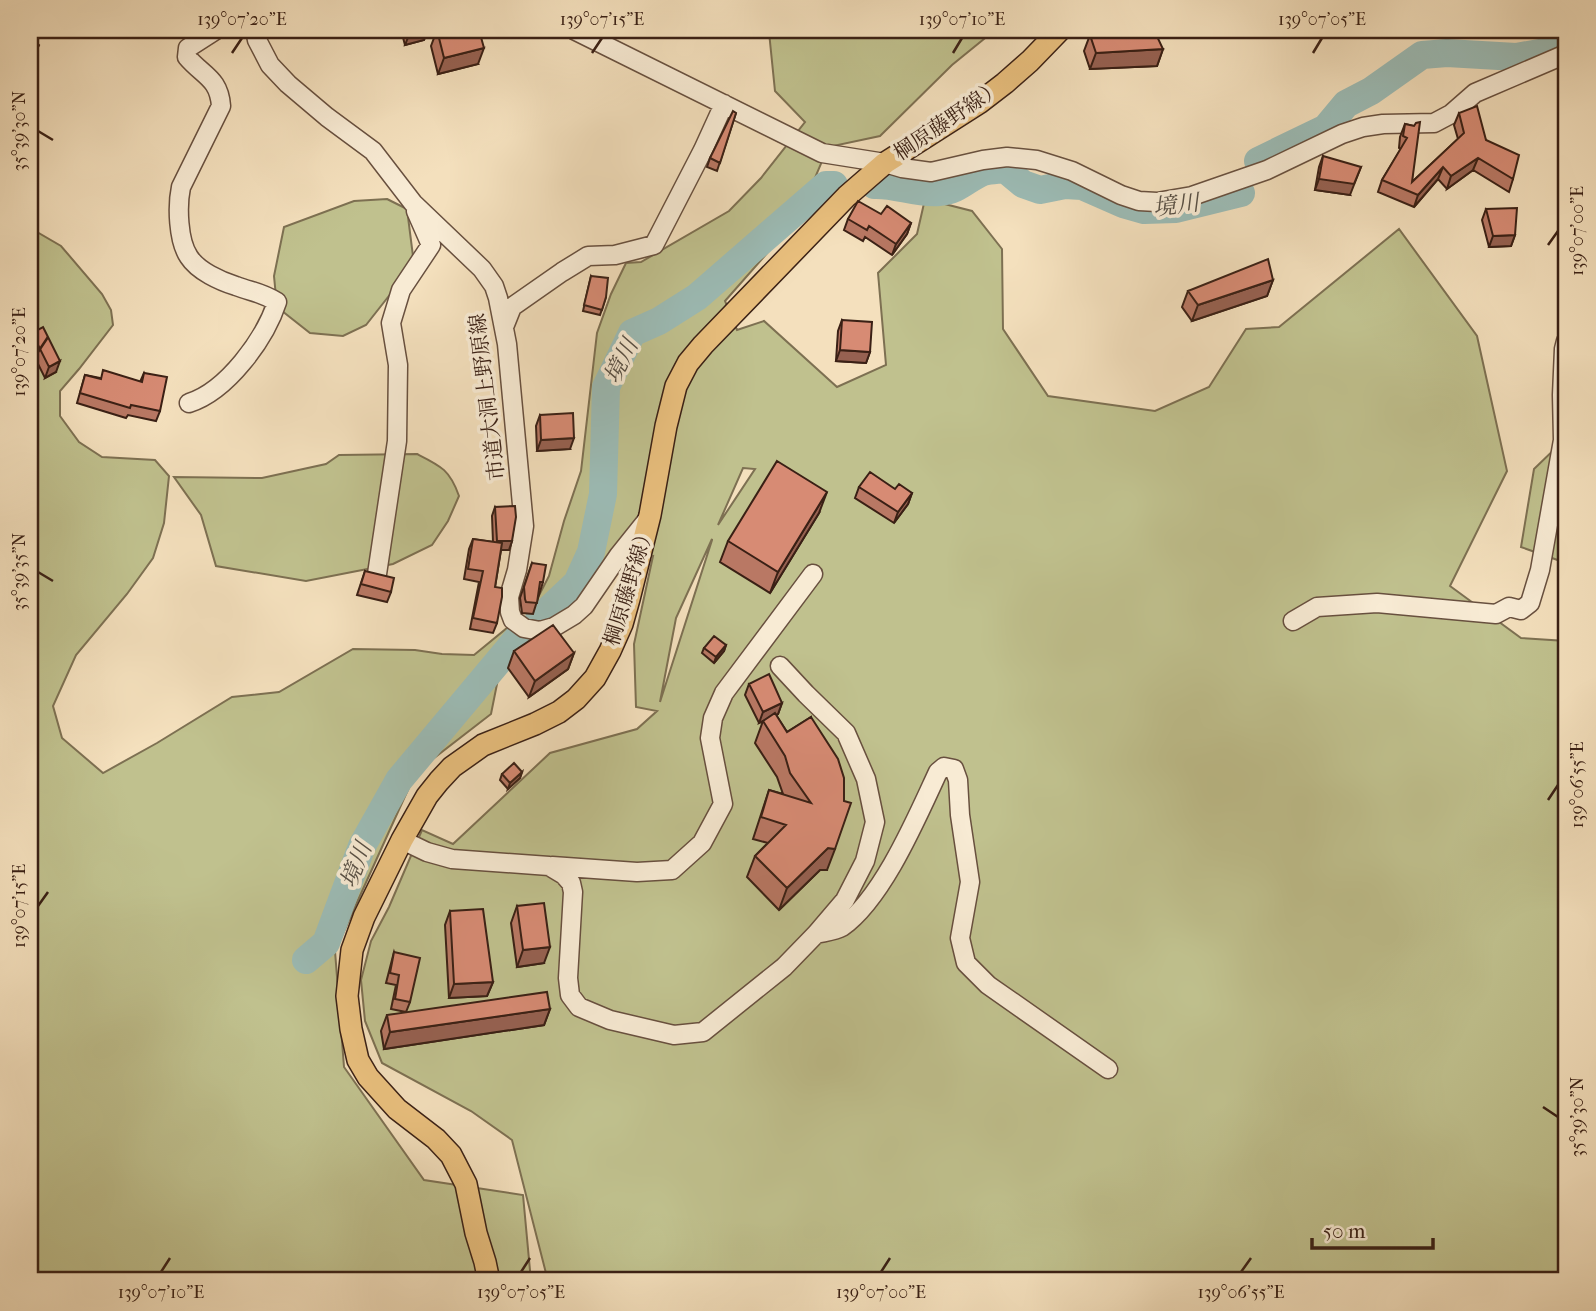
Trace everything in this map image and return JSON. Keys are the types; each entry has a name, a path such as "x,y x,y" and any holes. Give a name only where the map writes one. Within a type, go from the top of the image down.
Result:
{"main road":[{"name":"棡原藤野線）","path":"489,1281 466,1184 451,1155 436,1139 397,1109 368,1077 358,1060 347,996 352,950 364,917 427,796 452,767 483,746 559,712 576,699 595,678 622,624 650,515 676,386 688,363 702,345 847,196 886,163 1005,83 1060,30"}],"street":[{"path":"189,403 202,399 220,387 245,359 271,320 277,302 255,290 235,286 203,271 190,258 185,248 178,201 181,187 221,106 220,93 214,82 187,57 188,48 216,30"},
{"name":"市道大洞上野原線","path":"255,30 257,40 270,65 327,117 373,151 413,203 486,275 496,291 510,372 524,526 517,570 509,597 513,620 524,628 540,631 554,627 574,615 584,607 650,515"},
{"path":"574,30 822,153 931,172 995,158 1037,160 1072,171 1130,198 1157,202 1192,195 1254,174 1363,127 1434,123 1451,114 1475,93 1566,54"},
{"path":"504,327 512,307 588,256 615,255 654,245 724,104"},
{"path":"377,574 397,441 398,365 391,323 401,290 430,245 413,203"},
{"path":"1293,621 1317,607 1377,603 1496,614 1509,607 1521,610 1530,603 1539,570 1563,440 1562,395 1566,341"},
{"path":"402,840 427,852 452,859 637,872 672,870 702,843 723,804 710,738 713,718 724,693 813,574"},
{"path":"549,866 564,875 571,883 573,892 568,978 570,995 579,1007 610,1020 674,1035 704,1032 784,967 845,900 865,861 875,822 866,779 846,733 780,666"},
{"path":"816,934 839,929 859,911 886,875 939,772 944,766 954,769 958,780 960,815 970,882 960,938 966,962 988,985 1108,1069"}],"green space":[{"path":"768,30 995,30 952,65 880,136 828,147 798,218 725,301 737,330 764,321 837,387 886,365 878,273 917,234 925,199 972,211 1002,249 1003,329 1048,396 1155,411 1209,387 1246,329 1279,327 1399,229 1477,336 1507,471 1450,586 1521,638 1566,641 1566,1281 548,1281 512,1140 471,1111 382,1063 365,1021 361,980 371,941 389,907 422,830 453,844 550,753 637,729 657,711 636,707 634,644 653,556 604,567 558,612 498,679 491,714 416,772 335,951 344,1067 424,1180 523,1195 531,1281 30,1281 30,228 61,246 102,294 111,310 113,325 60,391 60,416 79,442 102,457 155,460 169,476 164,523 153,558 76,655 53,706 62,738 103,773 232,697 279,692 353,649 474,655 507,628 526,621 549,576 581,471 597,333 626,263 641,262 729,211 761,178 805,122 775,91","holes":["743,468 755,469 718,525","712,540 660,702 676,618"]},
{"path":"387,199 407,209 414,264 366,325 343,336 310,333 277,307 274,276 284,227 354,201"},
{"path":"1566,438 1566,563 1521,547 1534,469"},
{"path":"417,454 444,470 459,496 448,521 432,545 393,564 306,581 216,566 201,515 174,477 262,478 326,464 339,455"}],"building":[{"path":"408,30 427,30 409,35"},
{"path":"437,30 479,30 484,48 444,58"},
{"path":"1093,30 1154,30 1163,49 1096,53 1090,35"},
{"path":"30,36 39,45 30,56"},
{"path":"1477,106 1486,140 1519,155 1513,179 1478,158 1451,176 1443,167 1418,195 1382,180 1407,138 1403,136 1405,124 1414,126 1420,122 1412,182 1464,133 1459,113"},
{"path":"733,111 736,113 720,163 710,158"},
{"path":"1323,156 1361,167 1354,184 1319,179"},
{"path":"858,201 881,214 887,206 911,223 896,244 869,226 867,230 848,219"},
{"path":"1517,208 1515,235 1493,236 1486,209"},
{"path":"1268,259 1273,280 1198,305 1188,291"},
{"path":"591,276 608,278 602,310 584,305"},
{"path":"842,320 872,322 870,352 840,350"},
{"path":"43,327 60,361 49,367 32,333"},
{"path":"103,370 142,382 144,373 167,377 160,411 131,405 130,408 80,393 85,375 101,379"},
{"path":"573,413 574,438 541,440 540,415"},
{"path":"777,461 827,492 778,572 728,541"},
{"path":"870,472 895,489 899,484 912,493 898,512 859,487"},
{"path":"515,506 512,541 497,541 495,507"},
{"path":"473,539 502,543 495,587 502,588 497,623 473,618 483,571 468,569"},
{"path":"532,563 546,565 537,603 526,602 525,599 524,587"},
{"path":"365,571 394,578 391,592 361,584"},
{"path":"553,625 574,653 535,681 514,651"},
{"path":"714,636 726,645 716,657 704,648"},
{"path":"769,674 782,703 763,712 749,684"},
{"path":"775,713 787,732 811,717 838,759 844,778 844,801 851,803 835,849 828,848 787,888 755,856 786,825 761,817 769,790 811,803 790,773 785,756 763,721"},
{"path":"514,763 522,772 510,783 502,774"},
{"path":"544,903 550,947 523,950 517,906"},
{"path":"483,909 493,982 454,984 450,911"},
{"path":"394,952 420,958 410,1002 395,999 399,975 390,973"},
{"path":"547,992 550,1009 390,1032 387,1015"}],"waterway":[{"name":"境川","path":"1258,161 1326,128 1346,104 1371,91 1422,55 1447,53 1516,57 1545,52 1566,43"},
{"name":"境川","path":"874,185 939,192 958,187 983,172 1005,169 1023,184 1040,190 1065,185 1082,186 1144,210 1176,209 1241,193"},
{"name":"境川","path":"539,619 577,583 591,552 603,494 606,387 632,333 659,321 697,297 826,185 834,185"},
{"name":"境川","path":"306,960 326,943 362,846 399,780 517,639"}]}
